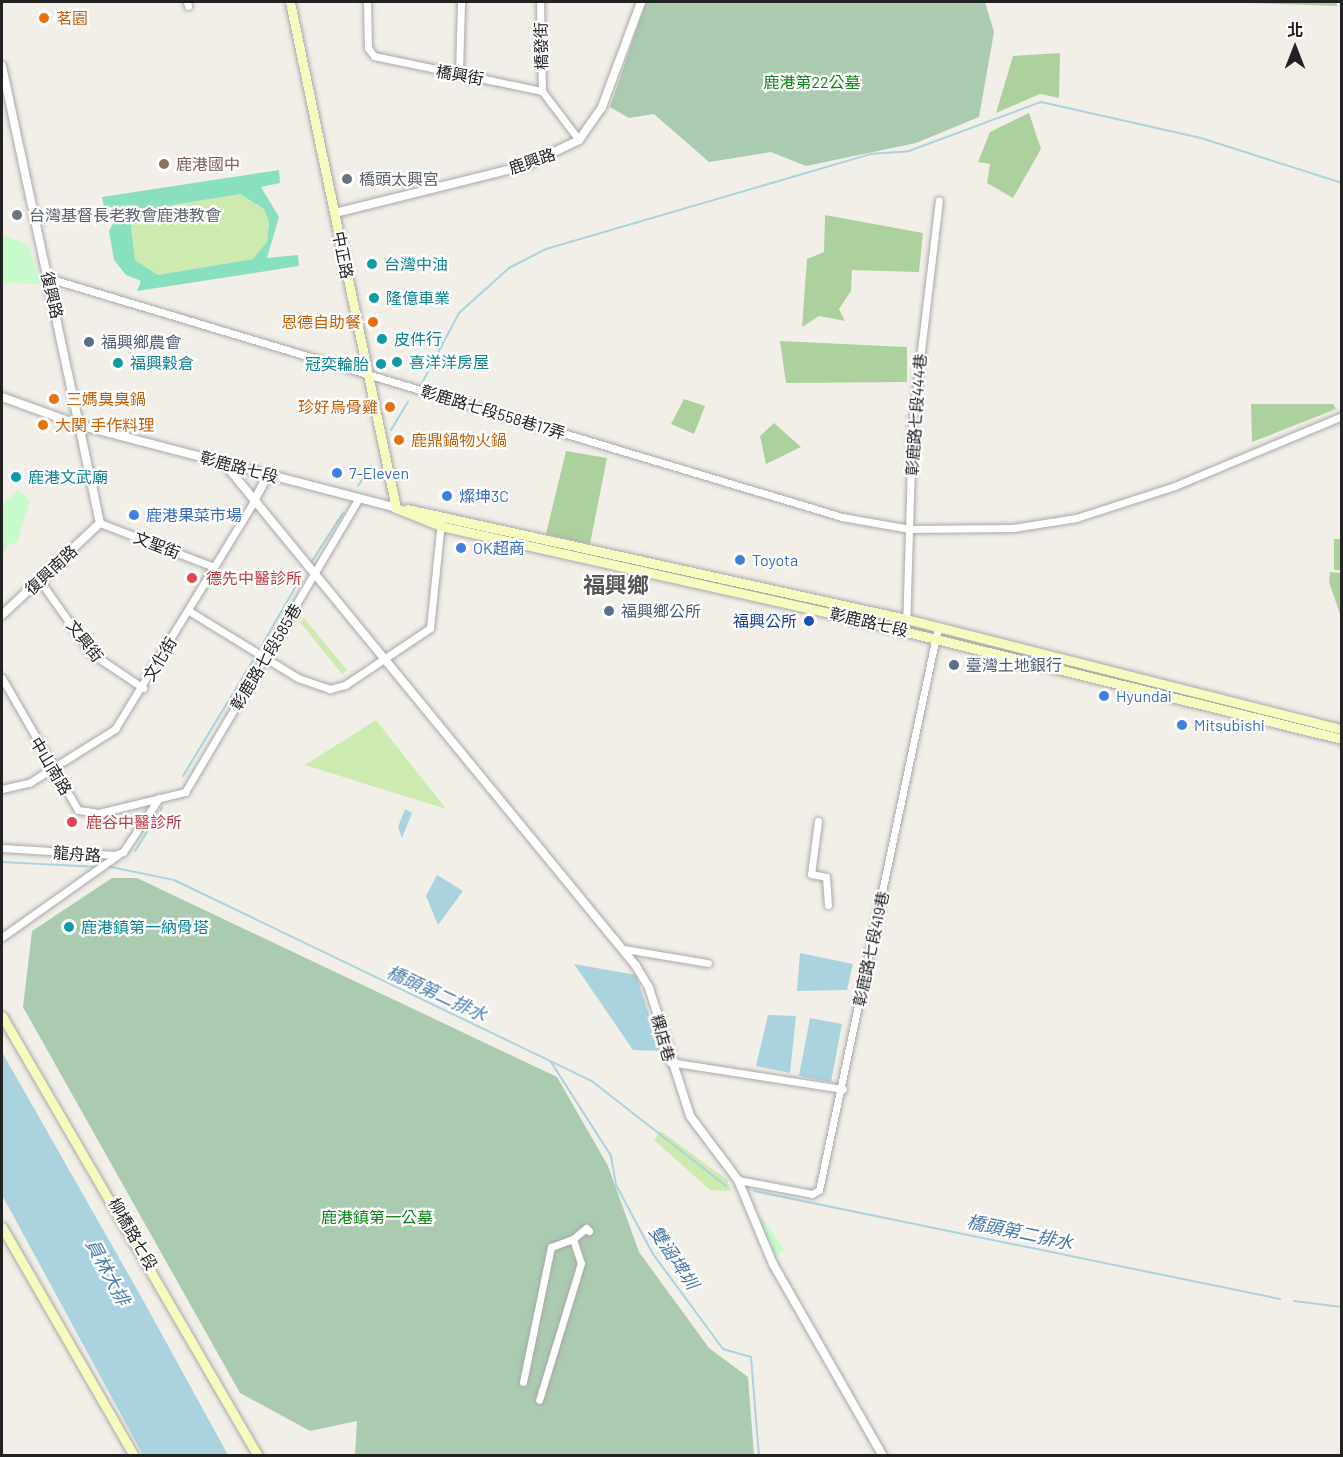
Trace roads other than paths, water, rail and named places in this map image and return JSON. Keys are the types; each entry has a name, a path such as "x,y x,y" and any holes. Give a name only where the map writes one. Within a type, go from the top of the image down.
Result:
{"main road":[{"name":"中正路","path":"290,2 396,508"},
{"name":"彰鹿路七段","path":"396,508 442,513 906,619 1341,729"},
{"name":"彰鹿路七段","path":"396,508 441,526 906,631 1341,739"},
{"name":"柳橋路七段","path":"2,1016 258,1455"},
{"path":"2,1227 134,1455"}],"street":[{"name":"橋興街","path":"368,2 368,48 374,56 542,91"},
{"path":"459,74 461,2"},
{"name":"橋發街","path":"540,2 542,91"},
{"path":"542,91 579,140 602,106 641,2"},
{"name":"復興路","path":"2,66 6,104 82,426 100,524"},
{"name":"鹿興路","path":"335,213 527,165 579,140"},
{"name":"彰鹿路七段444巷","path":"906,631 912,426 939,201"},
{"name":"彰鹿路七段558巷17弄","path":"48,278 842,517 910,529 1014,528 1076,518 1175,486 1341,416"},
{"name":"彰鹿路七段","path":"2,397 82,426 396,508"},
{"name":"粿店巷","path":"224,463 314,576 385,658 624,949 650,988 670,1062 690,1116 738,1180 773,1264 883,1455"},
{"name":"文化街","path":"2,789 29,783 115,729 189,611 268,475"},
{"name":"彰鹿路七段585巷","path":"159,798 185,792 360,498"},
{"path":"189,611 268,656 298,678 330,689 385,658 430,628 435,616 442,513"},
{"name":"文聖街","path":"100,524 214,567"},
{"name":"復興南路","path":"2,615 100,524"},
{"name":"文興街","path":"40,581 91,653 142,688"},
{"name":"彰鹿路七段419巷","path":"738,1180 812,1194 819,1190 843,1089 938,627"},
{"name":"中山南路","path":"2,678 52,770 78,810 88,814 159,798"},
{"name":"龍舟路","path":"2,848 96,856 123,852 159,798"},
{"path":"818,821 811,874 826,877 828,904"},
{"path":"2,937 123,852"},
{"path":"624,949 708,963"},
{"path":"670,1062 843,1089"},
{"path":"523,1382 551,1247 573,1239 586,1228"},
{"path":"538,1400 581,1263 573,1239"}],"water":[{"path":"405,809 412,813 402,838 398,827"},
{"path":"437,875 463,891 438,925 426,896"},
{"path":"800,953 853,964 847,990 797,991"},
{"path":"574,964 636,975 661,1051 633,1050"},
{"path":"768,1015 796,1016 790,1073 756,1066"},
{"path":"810,1018 842,1024 831,1082 799,1076"},
{"name":"員林大排","path":"2,1052 228,1455 143,1455 2,1195"}],"waterway":[{"path":"421,385 459,313 509,268 546,249 870,154 909,151 1041,102 1201,138 1342,183"},
{"path":"391,430 408,402"},
{"path":"358,486 371,466"},
{"path":"312,561 343,513"},
{"path":"262,645 303,574"},
{"path":"183,776 255,657"},
{"path":"135,851 162,808"},
{"path":"2,862 98,867"},
{"name":"橋頭第二排水","path":"106,866 174,880 593,1082 726,1186"},
{"name":"雙涵埤圳","path":"551,1062 611,1156 616,1185 653,1254 723,1349 751,1357 759,1456"},
{"name":"橋頭第二排水","path":"754,1191 1280,1299"},
{"name":"橋頭第二排水","path":"1294,1301 1342,1307"}],"place":[{"name":"茗園","path":"44,18"},
{"name":"鹿港國中","path":"164,164"},
{"name":"橋頭太興宮","path":"347,179"},
{"name":"台灣基督長老教會鹿港教會","path":"17,215"},
{"name":"台灣中油","path":"372,264"},
{"name":"隆億車業","path":"374,298"},
{"name":"恩德自助餐","path":"373,322"},
{"name":"皮件行","path":"382,339"},
{"name":"福興鄉農會","path":"89,342"},
{"name":"喜洋洋房屋","path":"397,362"},
{"name":"福興穀倉","path":"118,363"},
{"name":"冠奕輪胎","path":"381,364"},
{"name":"三媽臭臭鍋","path":"54,399"},
{"name":"珍好烏骨雞","path":"390,407"},
{"name":"大関 手作料理","path":"43,425"},
{"name":"鹿鼎鍋物火鍋","path":"399,440"},
{"name":"7-Eleven","path":"337,473"},
{"name":"鹿港文武廟","path":"16,477"},
{"name":"燦坤3C","path":"447,496"},
{"name":"鹿港果菜市場","path":"134,515"},
{"name":"OK超商","path":"461,548"},
{"name":"Toyota","path":"740,560"},
{"name":"德先中醫診所","path":"192,578"},
{"name":"福興鄉公所","path":"609,611"},
{"name":"福興公所","path":"809,621"},
{"name":"臺灣土地銀行","path":"954,665"},
{"name":"Hyundai","path":"1104,696"},
{"name":"Mitsubishi","path":"1182,725"},
{"name":"鹿谷中醫診所","path":"72,822"},
{"name":"鹿港鎮第一納骨塔","path":"69,927"}],"district":[{"name":"福興鄉","path":"616,585"}],"park label":[{"name":"鹿港第22公墓","path":"812,82"},
{"name":"鹿港鎮第一公墓","path":"377,1217"}]}
